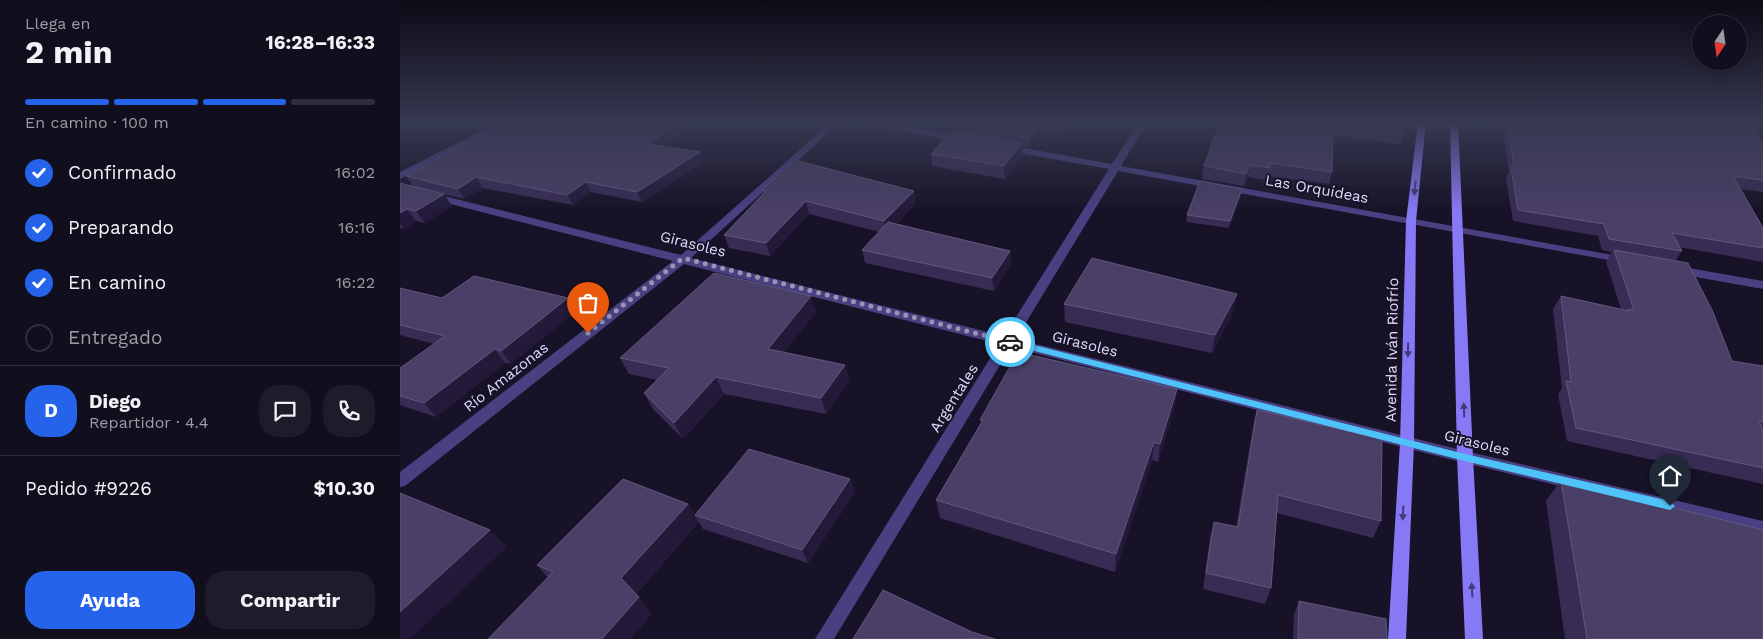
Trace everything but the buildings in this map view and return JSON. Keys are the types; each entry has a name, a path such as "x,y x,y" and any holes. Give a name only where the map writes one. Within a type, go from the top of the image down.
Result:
{"main road":[{"name":"Avenida Iván Riofrío","path":"1397,639 1407,443 1411,221 1419,152"},
{"path":"1455,152 1465,458 1474,639"}],"street":[{"path":"400,176 447,152"},
{"name":"Río Amazonas","path":"400,481 683,258 802,152"},
{"name":"Las Orquídeas","path":"1032,152 1639,263"},
{"name":"Argentales","path":"824,639 1124,152"},
{"name":"Girasoles","path":"400,188 683,258 1465,458 1763,528"},
{"path":"1668,268 1763,285"}],"way so far":[{"path":"588,333 683,258 1010,342"}],"route":[{"path":"1010,342 1465,458 1670,506"}]}
